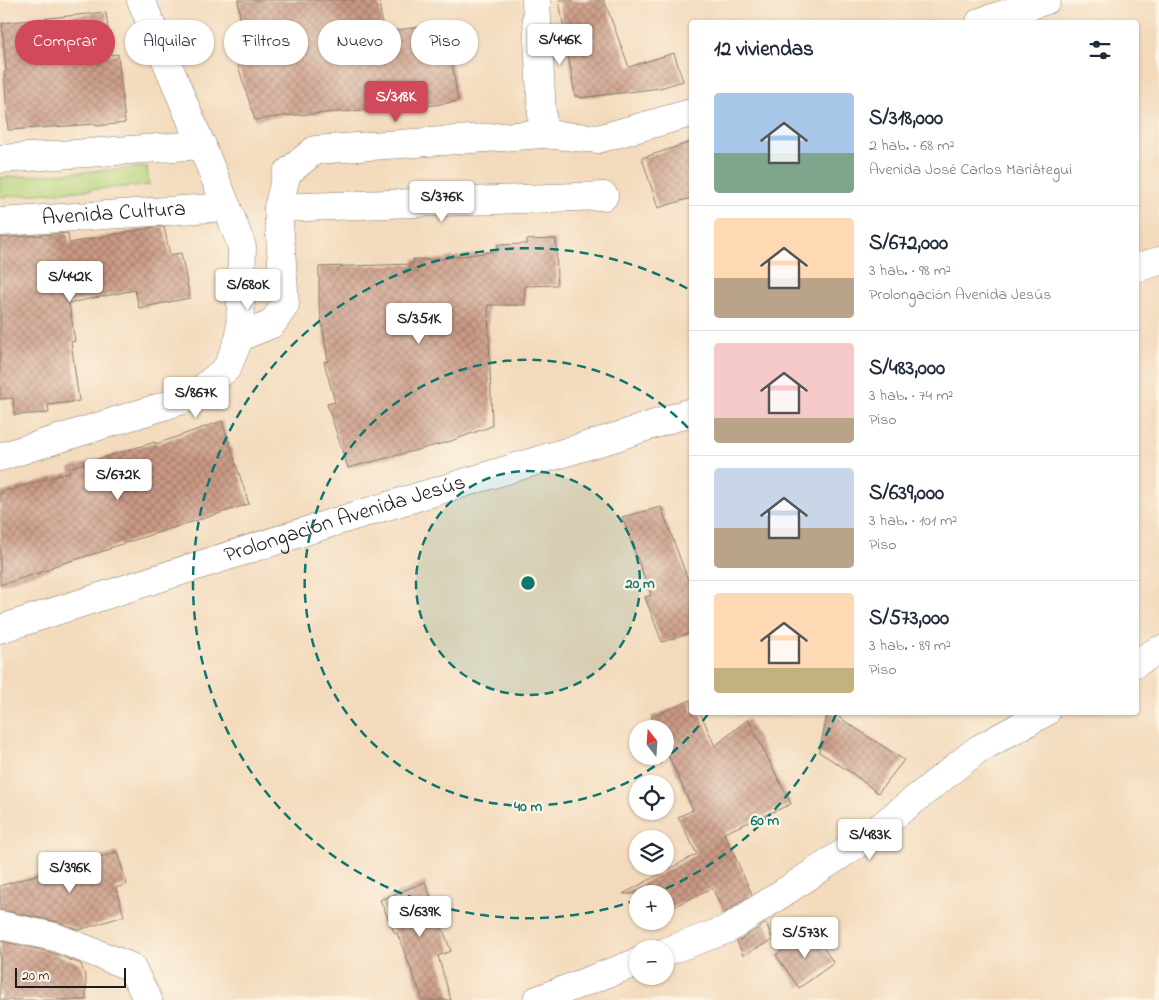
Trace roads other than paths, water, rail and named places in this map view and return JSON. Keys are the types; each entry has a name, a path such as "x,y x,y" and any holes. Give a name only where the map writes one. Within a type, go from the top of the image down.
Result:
{"street":[{"path":"0,457 194,397 227,368 240,337 242,247 228,207 141,0"},
{"path":"536,0 543,134"},
{"path":"986,20 1047,0"},
{"path":"240,337 272,324 285,305 278,208 288,173 315,150 543,134 598,139 689,114"},
{"path":"0,160 202,145"},
{"path":"278,208 604,196"},
{"name":"Avenida Cultura","path":"0,222 228,207"},
{"path":"1139,267 1159,261"},
{"name":"Prolongación Avenida Jesús","path":"0,629 331,523 610,439 689,413"},
{"path":"1139,661 1159,650"},
{"path":"674,949 728,929 865,839 977,750 1041,715"},
{"path":"0,925 55,937 131,966 148,1000"},
{"path":"537,1000 629,965"}]}
